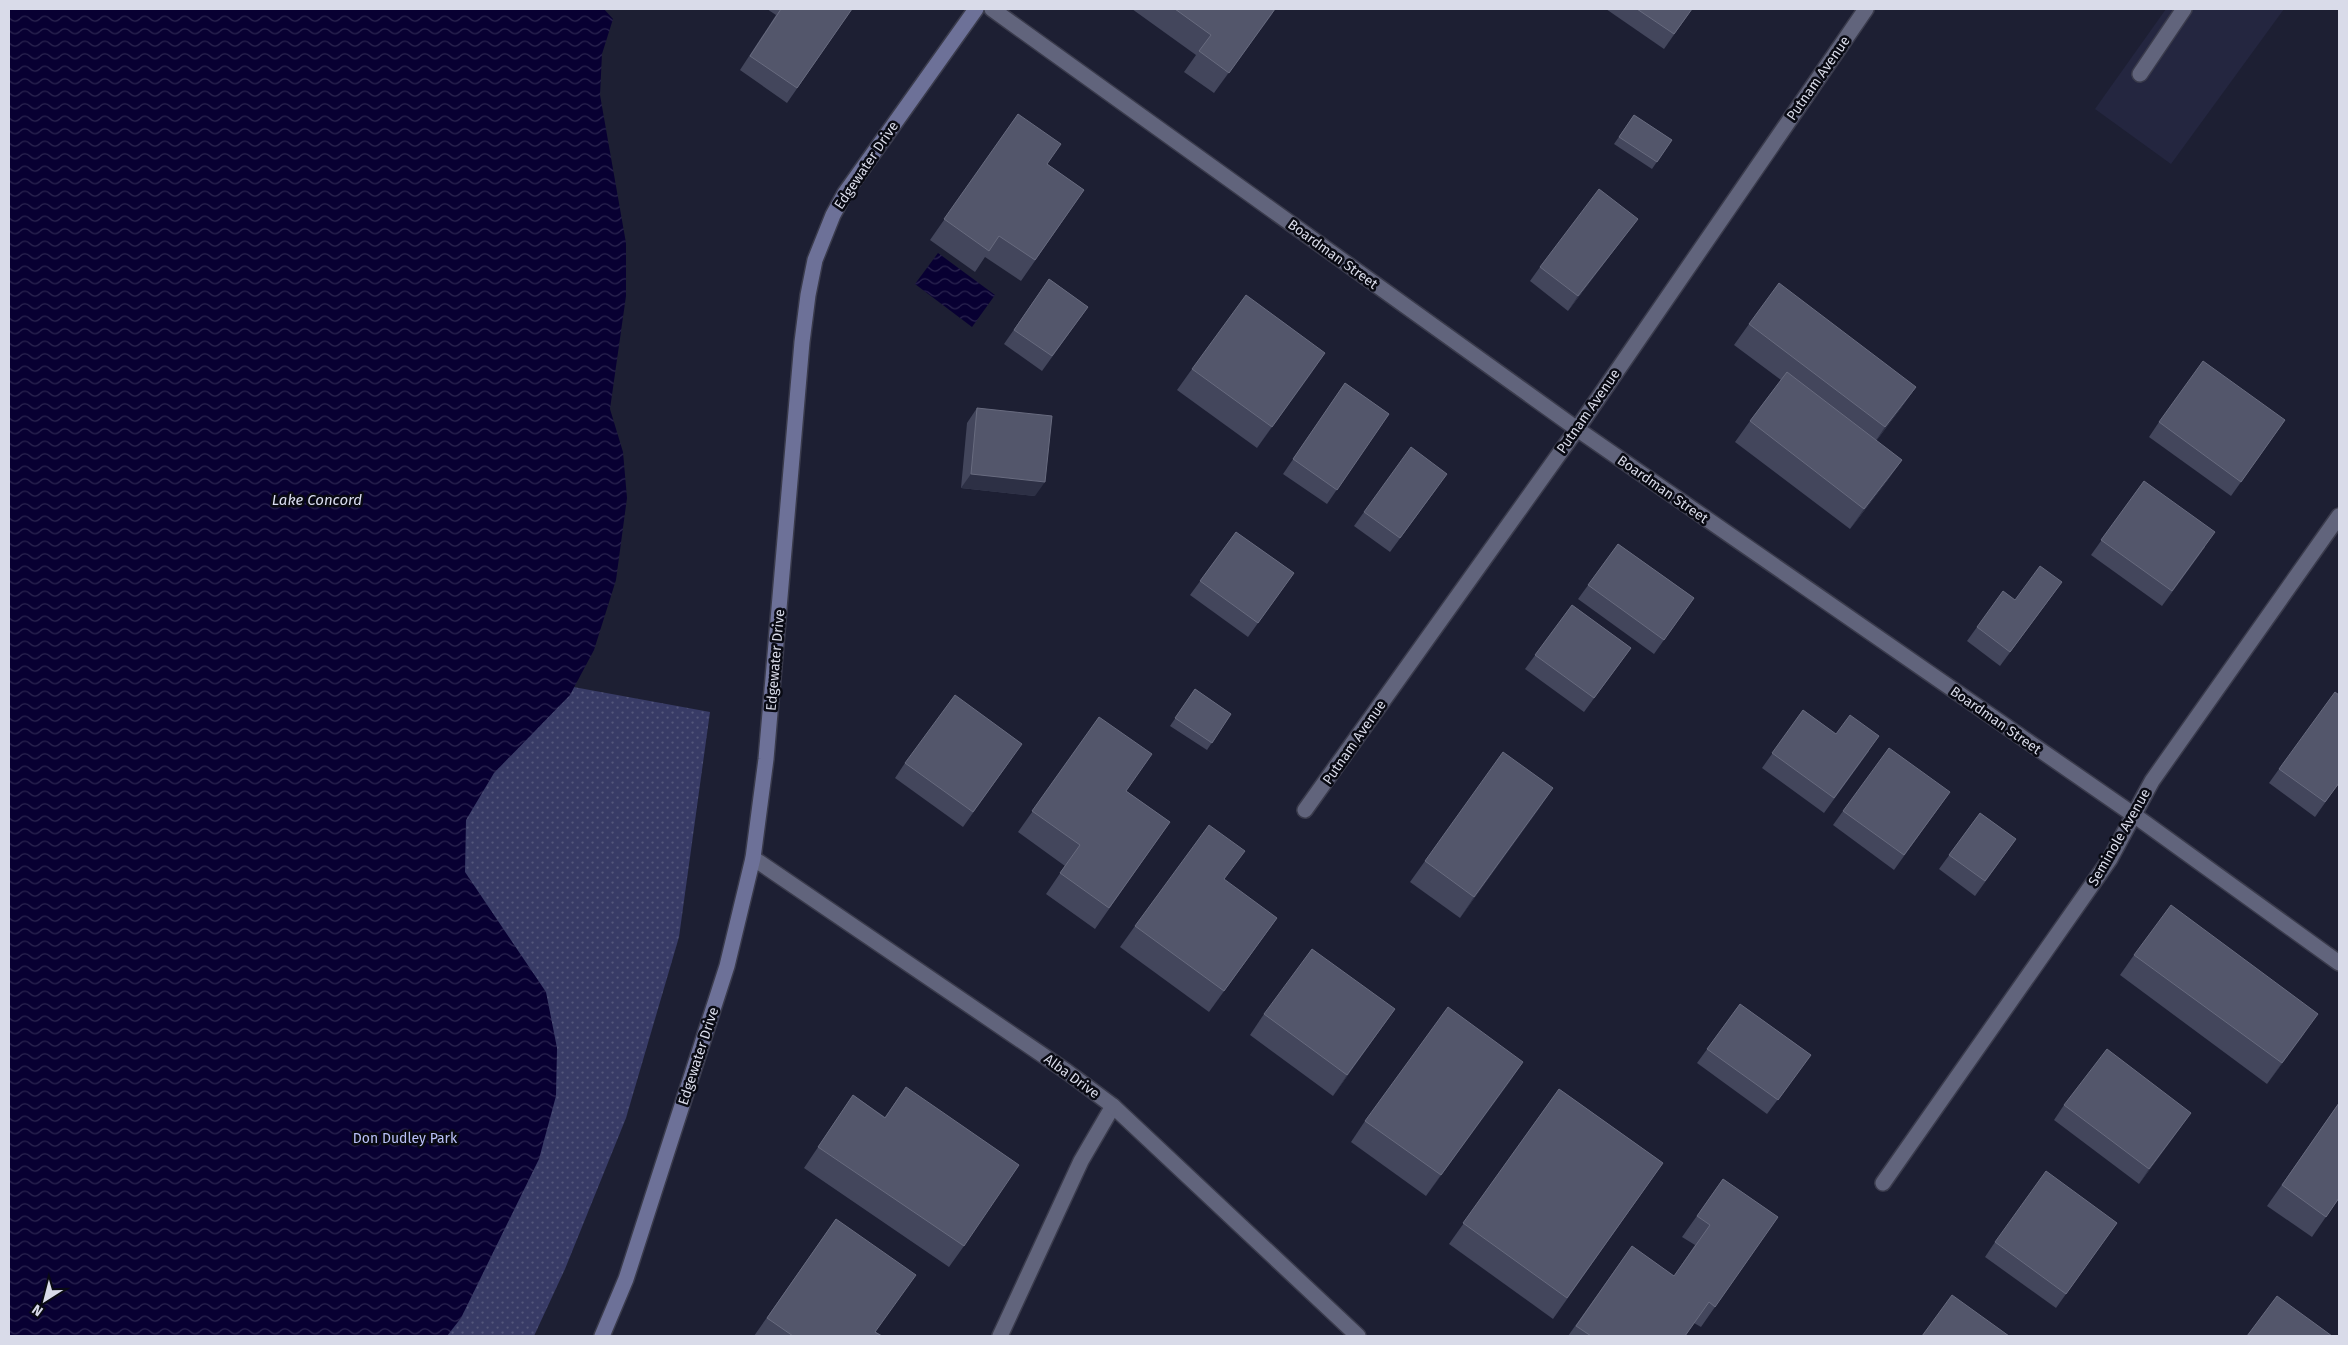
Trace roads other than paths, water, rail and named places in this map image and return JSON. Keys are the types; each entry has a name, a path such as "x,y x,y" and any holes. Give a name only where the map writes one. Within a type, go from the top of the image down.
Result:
{"street":[{"name":"Edgewater Drive","path":"602,1336 626,1279 727,966 753,858 766,759 802,342 815,260 833,215 845,193 976,9"},
{"name":"Boardman Street","path":"992,9 1576,429 2134,815 2339,964"},
{"name":"Putnam Avenue","path":"1305,810 1576,429 1866,9"},
{"path":"2140,74 2184,9"},
{"name":"Seminole Avenue","path":"1883,1183 2110,859 2152,781 2339,516"},
{"name":"Alba Drive","path":"753,858 1066,1071 1113,1106 1358,1336"},
{"path":"1000,1336 1081,1161 1113,1106"}],"water":[{"name":"Lake Concord","path":"9,9 604,9 613,19 602,54 600,95 626,243 626,296 610,409 623,452 627,498 616,580 594,650 570,695 494,773 466,820 465,872 546,992 557,1048 556,1096 539,1159 461,1318 447,1336 9,1336"},
{"path":"938,253 995,295 972,327 915,284"}],"park label":[{"name":"Don Dudley Park","path":"405,1138"}]}
